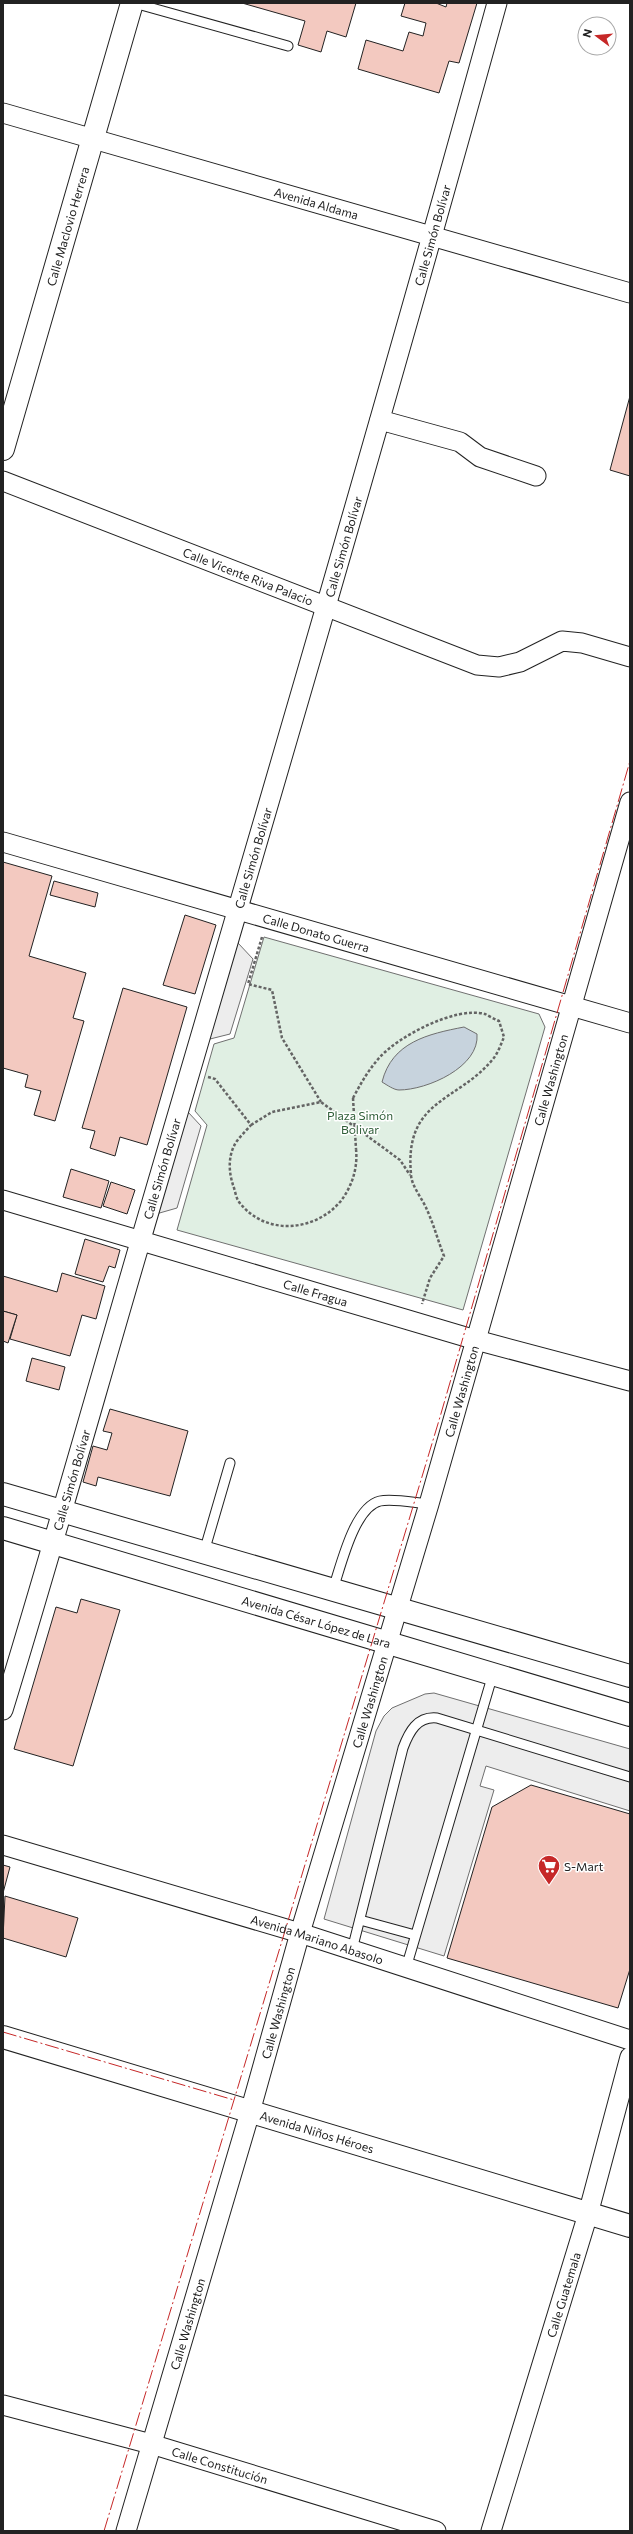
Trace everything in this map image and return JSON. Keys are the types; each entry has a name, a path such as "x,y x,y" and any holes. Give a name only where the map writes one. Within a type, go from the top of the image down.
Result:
{"main road":[{"name":"Calle Maclovio Herrera","path":"4,440 133,3"},
{"path":"3,1494 630,1676"},
{"name":"Avenida César López de Lara","path":"3,1528 630,1715"},
{"name":"Avenida Niños Héroes","path":"3,2037 630,2226"}],"street":[{"name":"Calle Simón Bolívar","path":"3,1710 64,1512 140,1241 327,608 497,3"},
{"name":"Avenida Aldama","path":"3,113 433,235 630,293"},
{"path":"380,420 460,442 480,457 536,476"},
{"name":"Calle Vicente Riva Palacio","path":"3,481 477,665 499,667 520,662 562,641 582,643 630,658"},
{"name":"Calle Washington","path":"126,2531 250,2112 300,1933 429,1504 627,823 630,802"},
{"name":"Calle Donato Guerra","path":"3,842 630,1023"},
{"name":"Calle Fragua","path":"3,1200 476,1340 630,1381"},
{"name":"Avenida Mariano Abasolo","path":"3,1844 300,1933 630,2040"},
{"name":"Calle Guatemala","path":"491,2531 588,2214 630,2057"},
{"name":"Calle Constitución","path":"3,2405 151,2444 436,2531"}],"lane":[{"path":"133,3 288,46"},
{"path":"204,1552 230,1463"},
{"path":"333,1589 357,1521 365,1510 381,1500 429,1504"},
{"path":"406,1968 493,1674"},
{"path":"352,1950 403,1748 412,1728 432,1718 477,1730 630,1777"},
{"path":"360,1920 415,1935"}],"path":[{"path":"267,918 248,984 272,990 282,1038 322,1102 400,1160 428,1211 444,1256 430,1278 416,1322"},
{"path":"322,1102 272,1112 251,1125 234,1146 229,1174 239,1202 263,1222 284,1227 312,1223 331,1212 347,1193 358,1163 353,1098 363,1077 381,1056 404,1038 433,1022 462,1014 484,1014 499,1021 504,1037 493,1059 474,1077 429,1109 417,1128 411,1152 410,1176"},
{"path":"191,1072 215,1079 251,1125"}],"green space":[{"name":"Plaza Simón Bolivar","path":"264,937 539,1014 545,1027 463,1310 177,1230 207,1125 195,1111 214,1044 234,1038"}],"shaded area":[{"path":"230,940 238,943 253,959 230,1034 210,1039 201,1037"},
{"path":"464,1027 477,1034 476,1046 470,1057 450,1074 437,1081 411,1089 397,1090 382,1082 387,1068 394,1058 413,1042 437,1033"},
{"path":"188,1112 201,1126 177,1208 156,1214"},
{"path":"434,1693 630,1749 630,1811 486,1766 480,1786 494,1790 444,1956 324,1919 376,1731 384,1716 392,1708 425,1694"}],"building":[{"path":"242,3 356,3 346,37 327,31 321,52 298,45 305,21"},
{"path":"405,3 436,3 446,7 447,3 477,3 459,63 449,61 439,93 358,69 366,40 403,51 409,32 423,36 426,23 401,16"},
{"path":"630,396 630,476 610,470"},
{"path":"3,862 52,876 29,956 86,973 73,1018 84,1021 55,1121 34,1115 41,1091 25,1087 28,1075 3,1068"},
{"path":"54,881 98,893 95,907 50,895"},
{"path":"185,915 216,925 195,994 163,985"},
{"path":"123,988 187,1007 147,1145 120,1137 115,1156 90,1148 95,1131 82,1128"},
{"path":"71,1169 109,1181 101,1208 63,1197"},
{"path":"111,1182 135,1190 127,1214 103,1206"},
{"path":"85,1239 120,1250 115,1268 109,1266 103,1282 75,1274"},
{"path":"62,1273 105,1286 96,1319 82,1315 70,1356 10,1339 17,1315 3,1311 3,1276 57,1292"},
{"path":"3,1311 17,1315 8,1343 3,1341"},
{"path":"32,1358 65,1367 59,1390 26,1381"},
{"path":"110,1409 188,1431 170,1496 98,1477 96,1486 83,1482 93,1446 107,1450 112,1433 103,1431"},
{"path":"81,1599 120,1610 73,1766 14,1749 56,1607 77,1613"},
{"name":"S-Mart","path":"531,1785 630,1814 630,1969 618,2008 447,1958 492,1807"},
{"path":"3,1865 10,1867 3,1893"},
{"path":"5,1896 78,1918 66,1957 3,1938"}],"power":[{"path":"104,2531 440,1417 630,761"},
{"path":"3,2032 234,2100"}],"place":[{"name":"S-Mart","path":"549,1886"}]}
